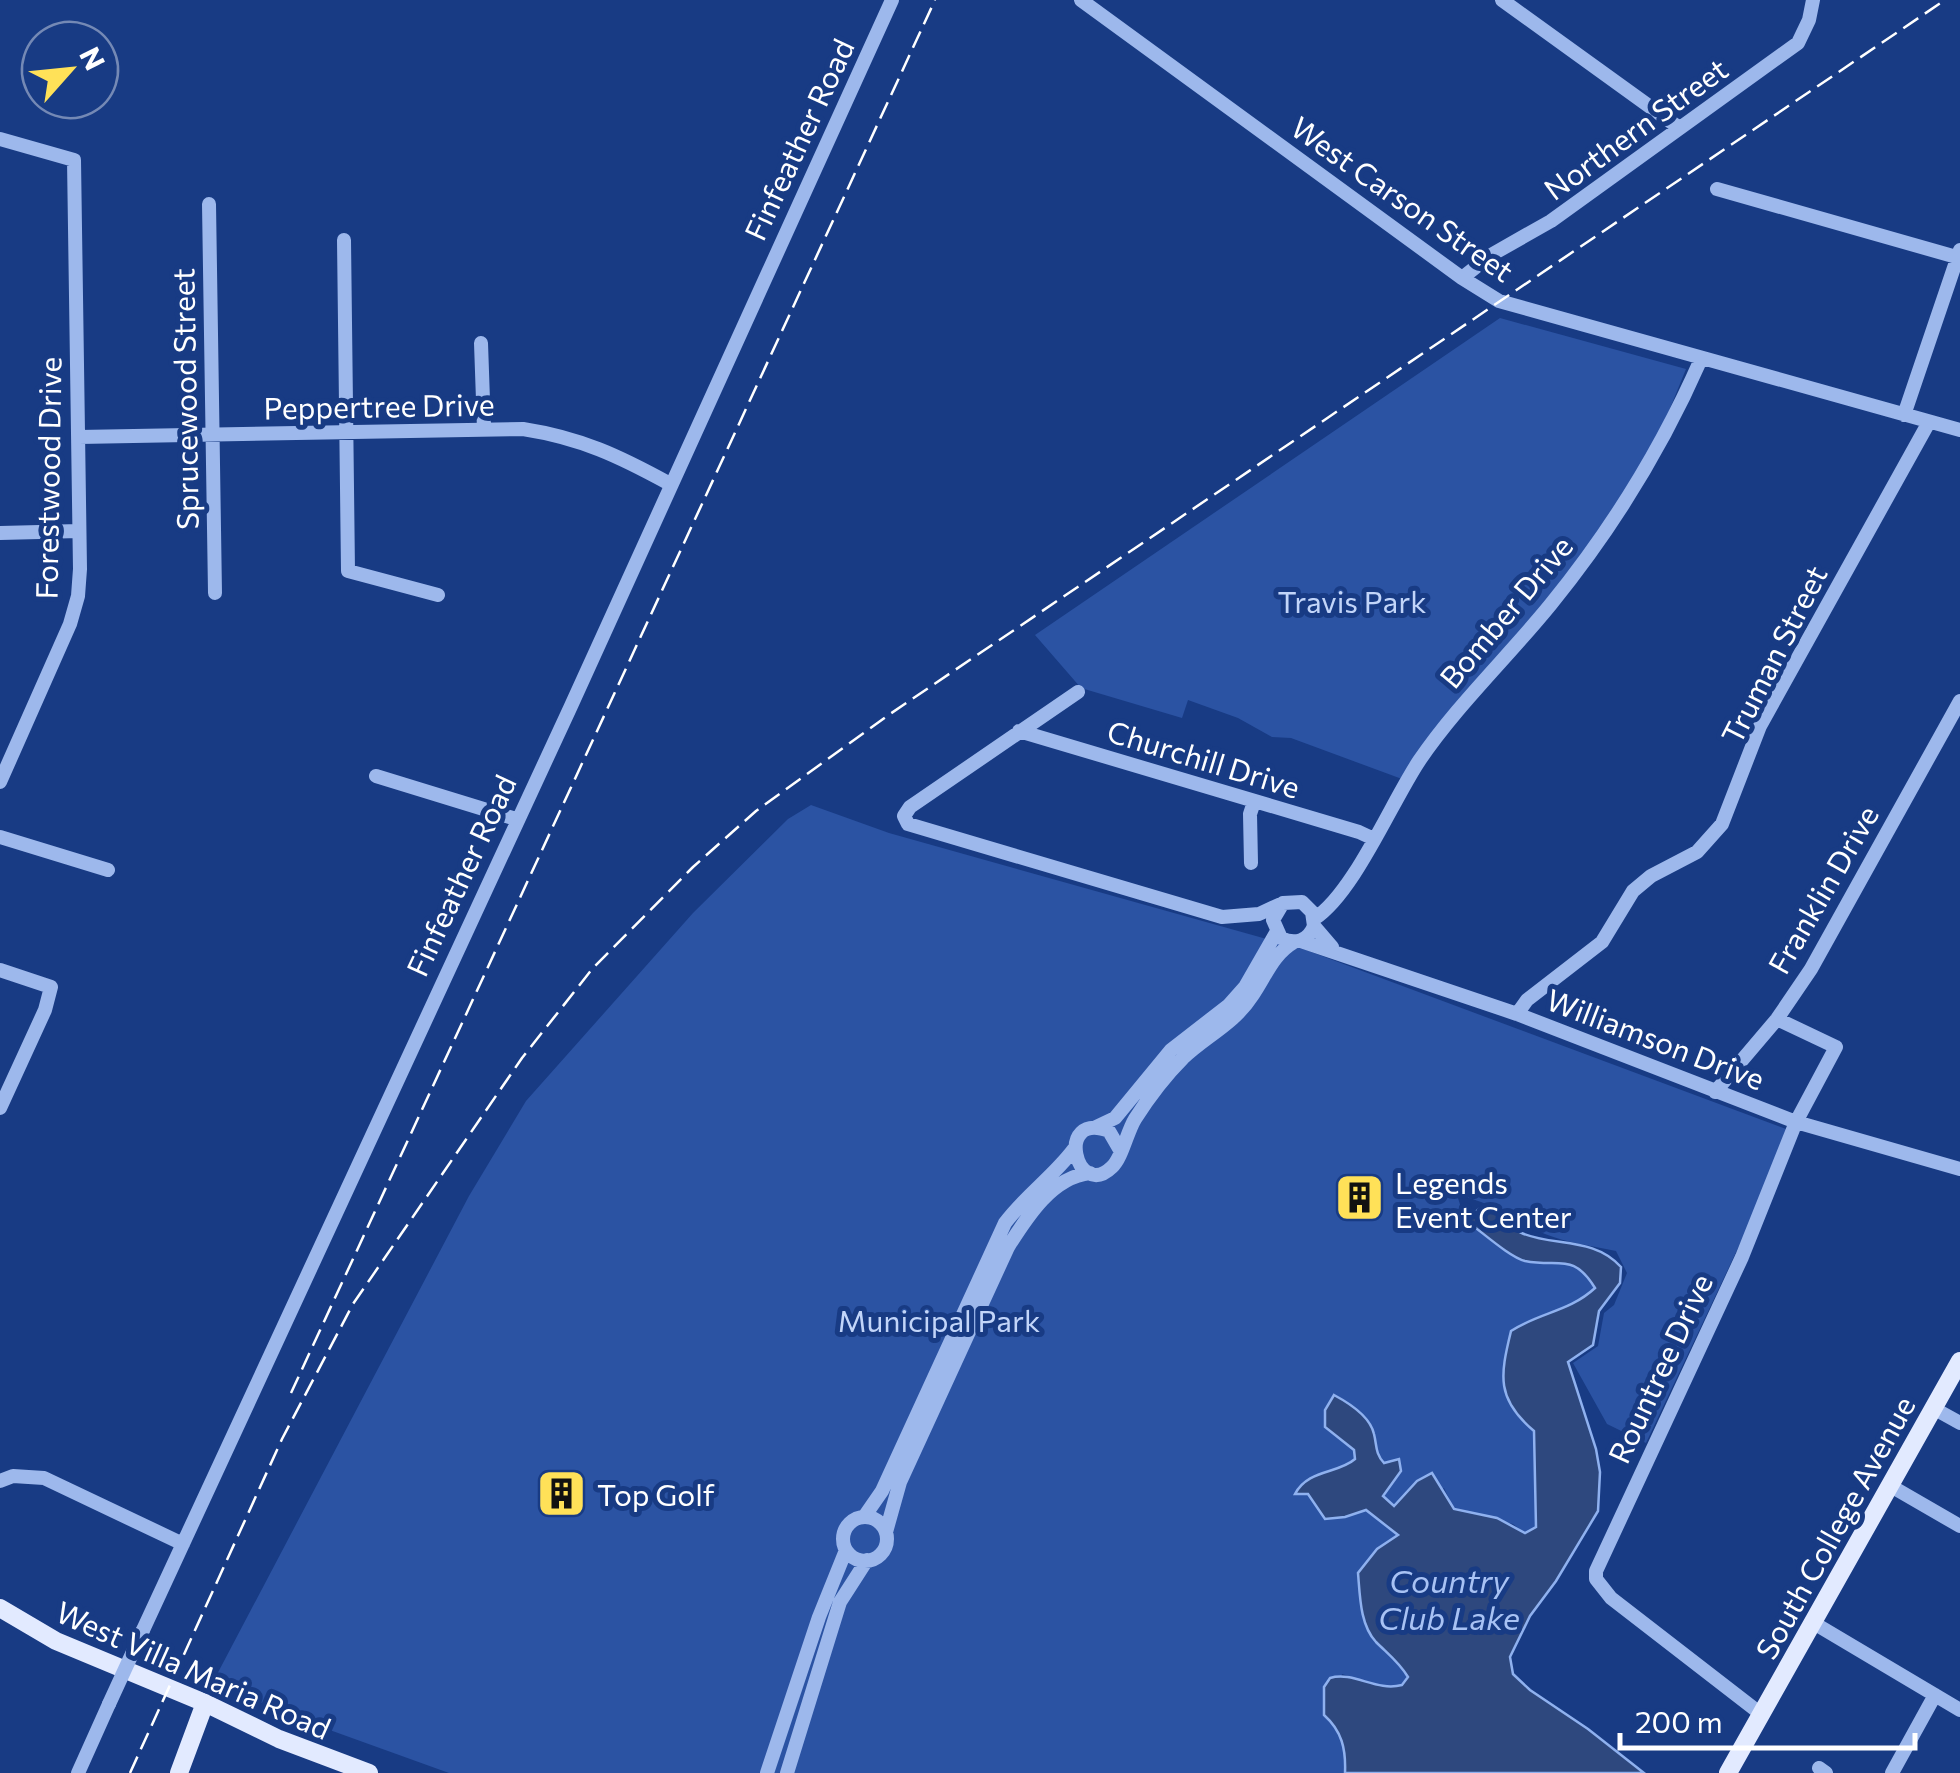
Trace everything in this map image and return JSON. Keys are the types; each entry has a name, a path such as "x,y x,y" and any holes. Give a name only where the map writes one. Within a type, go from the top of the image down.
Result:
{"main road":[{"name":"South College Avenue","path":"1728,1773 1960,1361"},
{"name":"West Villa Maria Road","path":"0,1608 56,1641 205,1703 279,1739 369,1773"},
{"path":"179,1773 205,1703"}],"street":[{"name":"Finfeather Road","path":"78,1773 892,0"},
{"name":"West Carson Street","path":"1081,0 1462,278 1508,305 1960,430"},
{"path":"1502,0 1678,127"},
{"name":"Northern Street","path":"1462,278 1491,255 1551,222 1798,43 1810,20 1813,0"},
{"name":"Forestwood Drive","path":"0,139 74,160 80,531 78,596 70,624 0,782"},
{"path":"1717,189 1959,255 1904,415"},
{"name":"Sprucewood Street","path":"209,204 215,592"},
{"path":"344,240 348,571 438,595"},
{"path":"482,344 484,429"},
{"name":"Bomber Drive","path":"1314,922 1374,839 1419,760 1604,536 1663,440 1701,359"},
{"name":"Truman Street","path":"1517,1014 1527,1000 1602,942 1633,892 1652,876 1697,852 1722,824 1760,726 1928,422"},
{"name":"Peppertree Drive","path":"79,437 523,429 581,440 608,450 670,484"},
{"path":"0,533 80,531"},
{"path":"1078,692 910,807 904,816 916,828 1222,918 1246,916 1339,891"},
{"name":"Franklin Drive","path":"1714,1092 1777,1019 1812,970 1960,701"},
{"name":"Churchill Drive","path":"1019,731 1374,839"},
{"path":"376,776 516,818"},
{"path":"1251,863 1250,814 1254,802"},
{"path":"0,838 108,870"},
{"path":"846,1550 855,1558 868,1560 885,1548 900,1482 1008,1247 1031,1212 1063,1181 1076,1174 1111,1169 1129,1128 1166,1078 1182,1059 1231,1022 1254,994 1275,958 1298,942 1314,922 1302,902"},
{"path":"864,1517 882,1491 1005,1223 1026,1196 1064,1162 1080,1135 1115,1118 1171,1050 1229,1005 1245,987 1275,930 1274,914 1283,903"},
{"path":"1246,916 1298,942"},
{"name":"Williamson Drive","path":"1314,922 1336,951"},
{"name":"Williamson Drive","path":"1298,942 1336,951 1517,1014 1796,1122 1960,1169"},
{"path":"0,970 51,988 0,1108"},
{"name":"Rountree Drive","path":"1760,1714 1611,1598 1596,1579 1596,1571 1742,1257 1796,1122 1836,1047 1777,1019"},
{"path":"1094,1128 1109,1132 1120,1150"},
{"path":"1074,1149 1078,1164 1090,1172"},
{"path":"1934,1408 1960,1423"},
{"path":"0,1481 13,1476 44,1478 183,1544"},
{"path":"1889,1486 1960,1526"},
{"path":"767,1773 818,1617 846,1550 846,1528 864,1517 878,1521 886,1532"},
{"path":"787,1773 840,1602 868,1560"},
{"path":"1812,1622 1960,1710"},
{"path":"1892,1773 1935,1695"}],"green space":[{"name":"Travis Park","path":"1500,318 1686,369 1658,438 1599,534 1402,779 1291,738 1272,737 1238,718 1188,700 1182,718 1081,688 1035,635"},
{"name":"Municipal Park","path":"811,805 889,833 1306,950 1786,1129 1755,1212 1646,1443 1607,1424 1573,1363 1598,1346 1604,1313 1614,1305 1627,1273 1616,1251 1553,1237 1481,1202 1457,1195 1465,1220 1522,1261 1560,1261 1583,1269 1595,1288 1511,1331 1505,1385 1513,1408 1534,1430 1536,1528 1526,1534 1513,1524 1454,1509 1444,1488 1387,1524 1399,1535 1377,1549 1358,1573 1367,1627 1408,1677 1402,1685 1390,1688 1342,1674 1333,1723 1344,1747 1345,1773 449,1773 302,1720 213,1682 469,1196 526,1101 693,913 788,819"}],"water":[{"name":"Country Club Lake","path":"1483,1206 1491,1207 1520,1233 1590,1248 1621,1267 1620,1283 1599,1311 1593,1345 1568,1362 1596,1449 1600,1472 1598,1511 1530,1616 1510,1657 1513,1674 1530,1690 1644,1773 1345,1773 1342,1741 1324,1715 1324,1687 1330,1678 1348,1677 1392,1686 1402,1685 1408,1677 1367,1627 1358,1573 1377,1549 1398,1535 1366,1510 1325,1519 1308,1494 1295,1494 1307,1480 1355,1459 1354,1450 1325,1427 1325,1410 1334,1395 1368,1421 1384,1463 1399,1459 1401,1471 1383,1496 1394,1506 1417,1481 1432,1473 1454,1509 1497,1518 1525,1533 1536,1527 1534,1431 1513,1408 1504,1386 1511,1331 1575,1302 1595,1288 1572,1265 1525,1261 1503,1249 1465,1220"}],"railway":[{"path":"291,1393 935,0"},
{"path":"130,1773 282,1439 353,1304 522,1058 593,968 693,867 756,811 890,714 1945,0"}],"place":[{"name":"Legends Event Center","path":"1360,1198"},
{"name":"Top Golf","path":"562,1493"}]}
